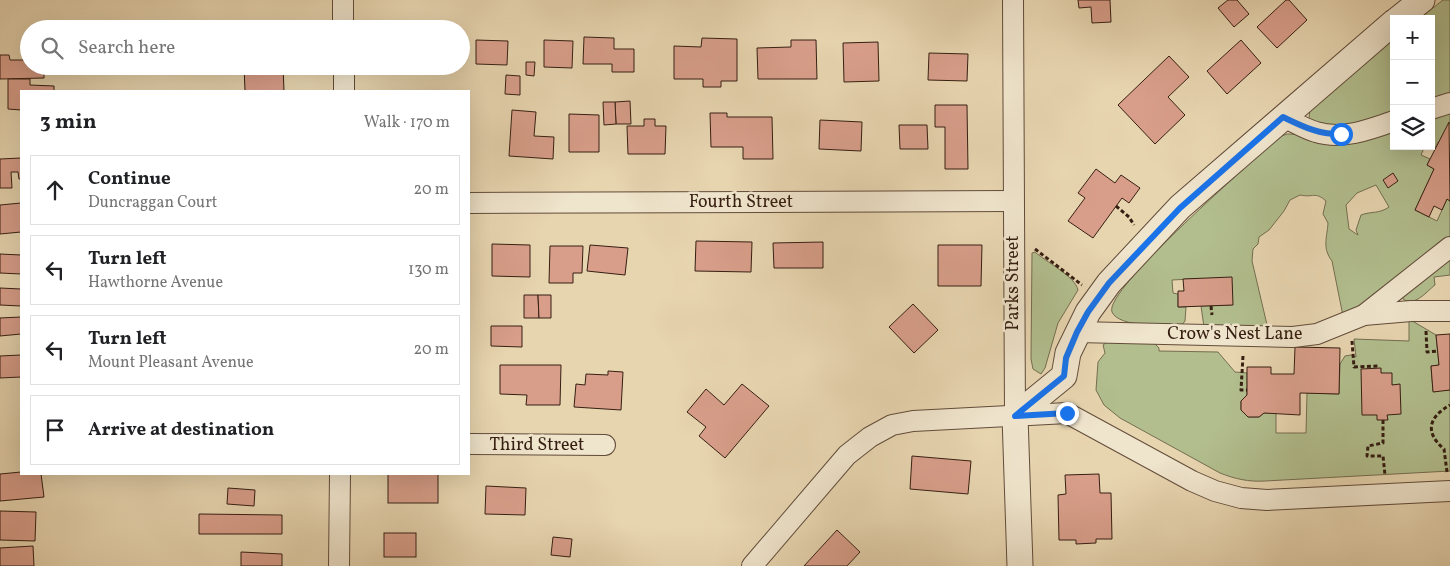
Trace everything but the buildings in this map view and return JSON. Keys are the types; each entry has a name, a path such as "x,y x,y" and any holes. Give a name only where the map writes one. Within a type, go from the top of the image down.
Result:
{"street":[{"path":"343,0 343,20"},
{"name":"Parks Street","path":"1012,0 1015,416 1020,566"},
{"path":"1403,15 1422,0"},
{"path":"1015,416 1064,376 1066,358 1088,312 1109,283 1180,208 1390,25"},
{"path":"344,75 344,90"},
{"path":"1435,108 1450,103"},
{"path":"1283,117 1306,128 1330,135 1359,132 1390,122"},
{"name":"Fourth Street","path":"470,203 1013,201"},
{"path":"1364,315 1450,247"},
{"name":"Crow's Nest Lane","path":"1077,332 1293,337 1317,334 1364,315 1450,311"},
{"path":"752,566 847,454 870,437 892,425 913,421 1067,413 1192,481 1215,491 1241,498 1267,500 1449,491"},
{"name":"Third Street","path":"470,444 605,446"},
{"path":"339,566 340,475"}],"path":[{"path":"1013,232 1098,298"},
{"path":"1425,311 1427,352 1438,351"},
{"path":"1352,334 1354,367 1378,366 1378,368"},
{"path":"1243,354 1241,390 1247,390"},
{"path":"1449,491 1444,449 1435,442 1432,436 1432,423 1436,414 1450,405"},
{"path":"1383,420 1383,443 1368,446 1367,456 1383,456 1387,495"}],"green space":[{"path":"1443,0 1450,0 1450,97 1435,102 1435,15 1424,15"},
{"path":"1390,42 1390,117 1333,128 1309,119 1310,108"},
{"path":"1450,112 1450,123 1435,148 1435,117"},
{"path":"1390,133 1390,150 1423,150 1421,155 1430,159 1427,165 1434,169 1415,210 1437,221 1447,199 1450,201 1450,239 1370,302 1343,316 1332,261 1326,247 1328,223 1323,214 1326,201 1316,195 1300,195 1290,200 1269,230 1259,237 1258,244 1253,249 1252,261 1268,329 1204,327 1201,306 1231,305 1191,279 1172,280 1173,293 1178,294 1178,307 1186,307 1185,321 1181,326 1133,323 1116,317 1112,312 1116,299 1131,278 1155,252 1279,137 1287,134 1370,137","holes":["1376,185 1389,207 1382,211 1361,215 1356,230 1358,235 1349,229 1346,205 1357,193"]},
{"path":"1035,252 1066,274 1078,290 1058,323 1045,368 1041,374 1033,369 1031,359 1032,253"},
{"path":"1450,254 1450,275 1434,277 1435,285 1416,300 1407,301 1403,299 1402,295"},
{"path":"1409,319 1436,335 1439,365 1431,366 1433,391 1450,390 1450,471 1265,481 1237,478 1220,473 1120,418 1104,405 1096,390 1098,362 1105,353 1103,345 1110,340 1153,342 1159,348 1159,351 1218,352 1235,372 1247,373 1247,395 1241,401 1241,410 1248,417 1259,417 1264,413 1276,413 1276,433 1306,433 1307,393 1339,394 1340,364 1345,356 1351,355 1356,357 1354,339 1409,341"}],"route":[{"path":"1067,413 1015,416 1064,376 1066,358 1088,312 1109,283 1180,208 1283,117 1317,132 1330,135 1341,134"}]}
